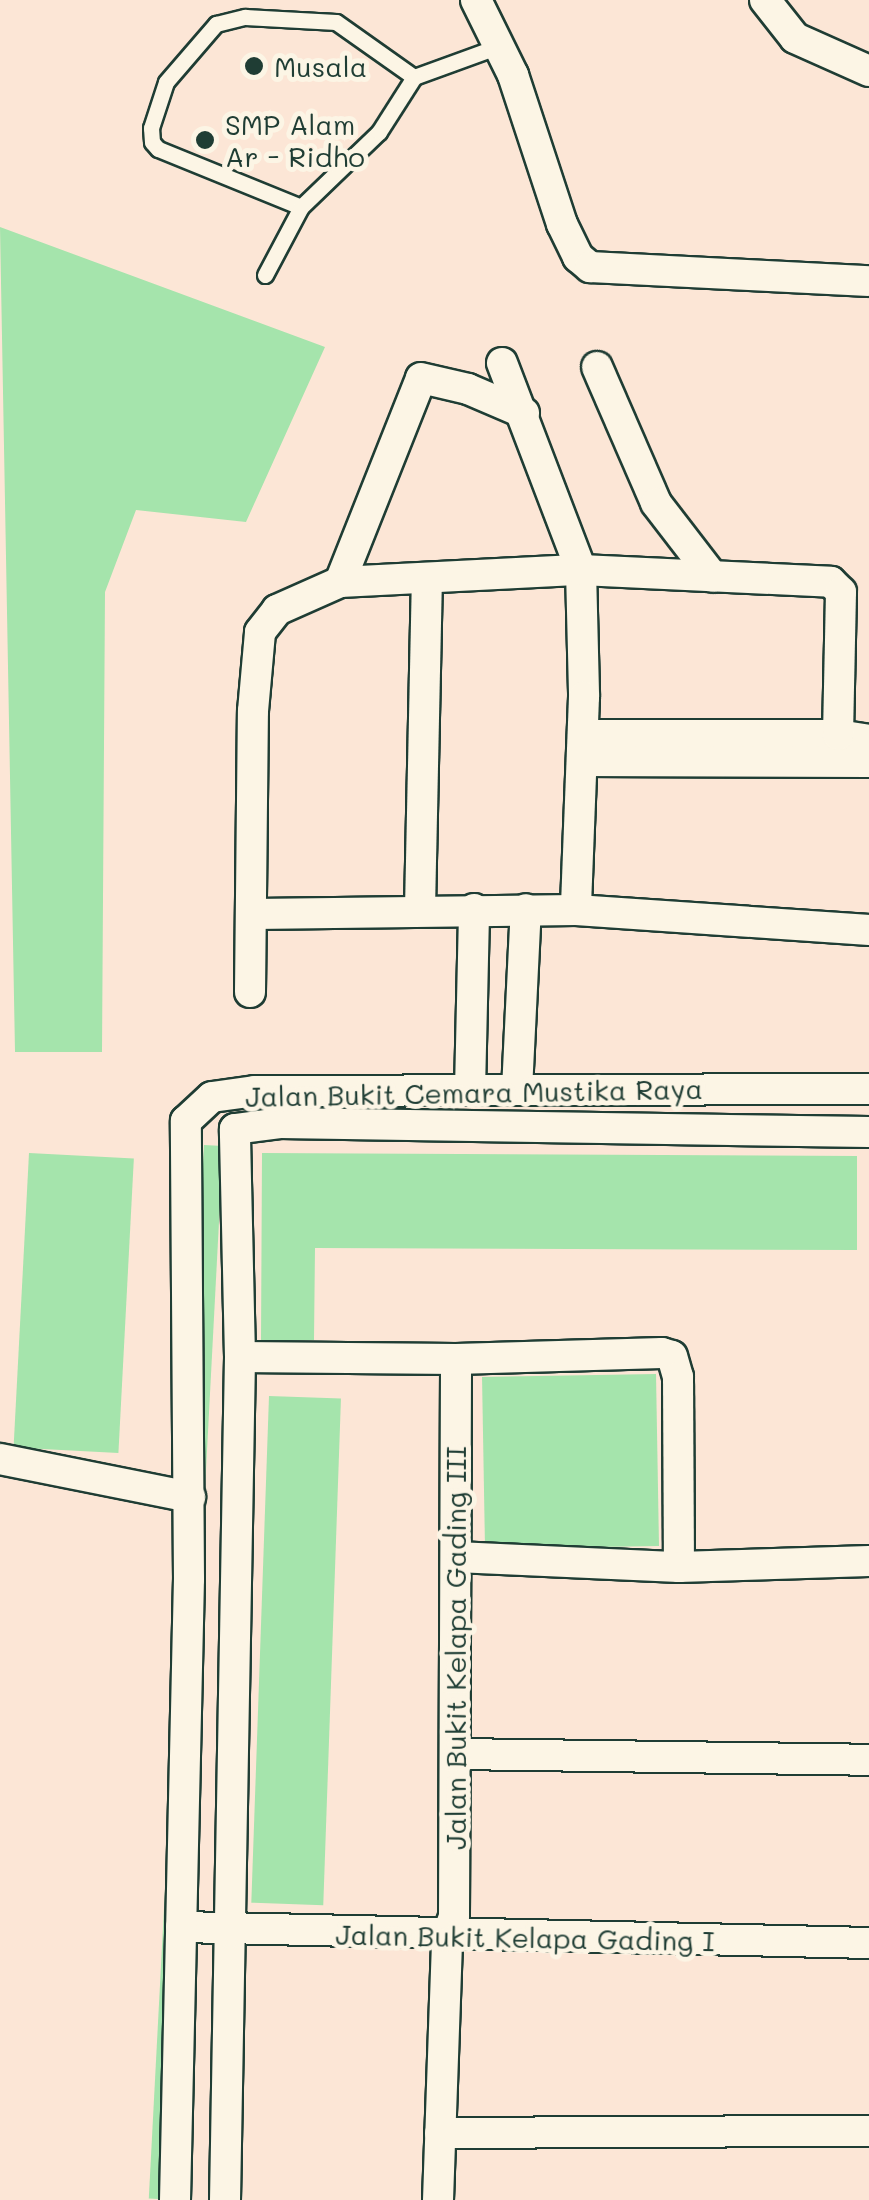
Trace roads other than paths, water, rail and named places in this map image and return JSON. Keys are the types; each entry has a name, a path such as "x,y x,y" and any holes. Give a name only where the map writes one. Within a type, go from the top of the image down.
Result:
{"street":[{"path":"476,0 526,110 562,224 578,257 590,267 869,281"},
{"path":"765,2 795,38 869,71"},
{"path":"502,363 581,570 582,748 576,910"},
{"path":"596,368 656,503 713,577"},
{"path":"340,582 421,378 468,389 524,413"},
{"path":"250,992 254,914 253,710 260,632 267,617 277,610 340,582 581,570 838,585 838,735"},
{"path":"420,909 428,578"},
{"path":"582,748 838,735 869,740"},
{"path":"582,748 869,762"},
{"path":"470,1090 474,909"},
{"path":"517,1090 526,909"},
{"path":"254,914 576,910 869,930"},
{"path":"646,1089 647,1127"},
{"name":"Jalan Bukit Cemara Mustika Raya","path":"869,1089 256,1091 212,1097 235,1129 280,1124 869,1132"},
{"path":"175,2200 190,1497 184,1134 186,1122 212,1097"},
{"path":"225,2200 233,1930 240,1357 235,1129"},
{"path":"240,1357 456,1359 662,1353 672,1356 678,1377 680,1567"},
{"name":"Jalan Bukit Kelapa Gading III","path":"438,2200 447,1936 454,1917 456,1359"},
{"path":"0,1459 190,1497"},
{"path":"456,1557 680,1567 869,1561"},
{"path":"455,1754 869,1760"},
{"name":"Jalan Bukit Kelapa Gading I","path":"181,1927 869,1943"},
{"path":"440,2134 869,2131"}],"lane":[{"path":"301,207 158,149 152,142 151,128 166,82 205,36 229,18 336,22 414,77"},
{"path":"266,275 301,207 379,132 414,77 499,46"}],"place":[{"name":"Musala","path":"254,66"},
{"name":"SMP Alam Ar - Ridho","path":"205,140"}]}
